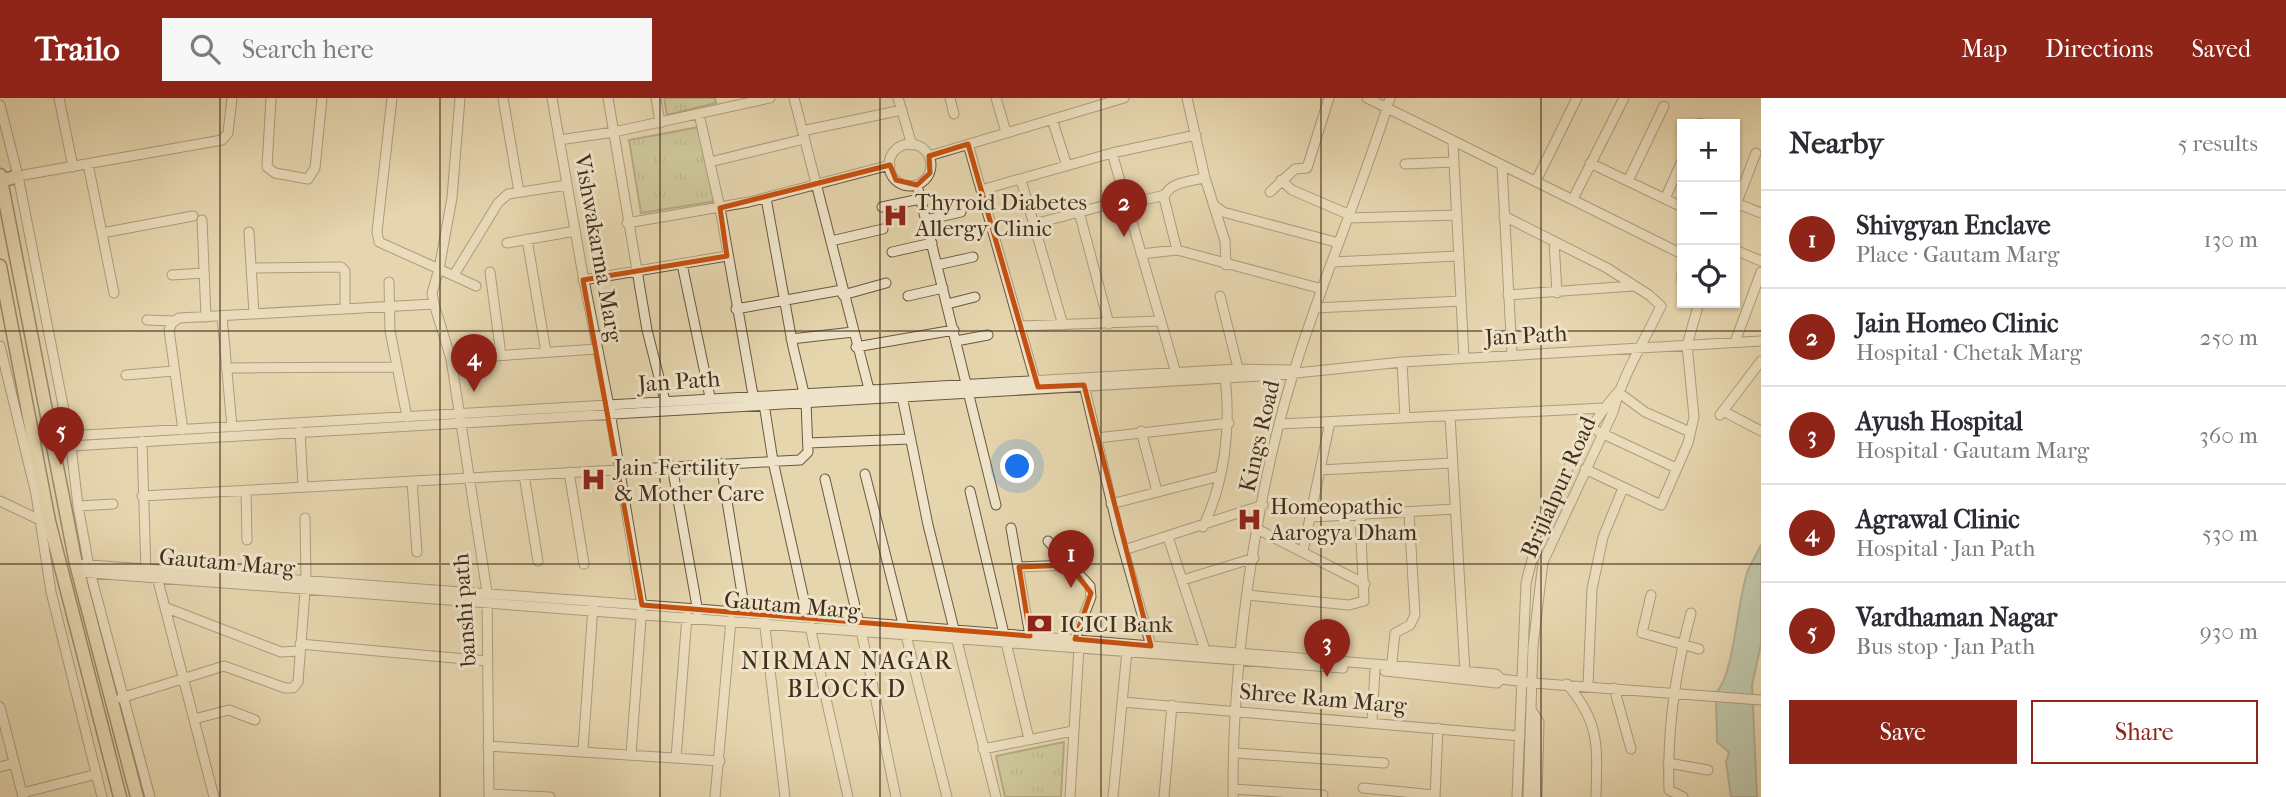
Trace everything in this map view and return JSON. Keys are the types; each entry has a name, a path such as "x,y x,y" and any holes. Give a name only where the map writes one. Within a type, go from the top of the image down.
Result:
{"highway":[{"path":"18,176 1,178 83,568 137,797"},
{"path":"0,266 45,521 120,797"}],"street":[{"path":"59,98 73,167"},
{"path":"18,176 222,140 228,133 232,98"},
{"path":"271,98 267,167 275,173 308,179 315,168 322,98"},
{"path":"392,98 377,232 379,242 387,248 476,286"},
{"path":"148,320 174,321 434,304 432,293 452,198 460,98"},
{"path":"503,98 519,192"},
{"name":"Vishwakarma Marg","path":"552,98 583,280 610,409 641,609 631,754"},
{"path":"608,98 636,272 666,401"},
{"path":"656,98 660,122"},
{"path":"559,140 614,132 771,98"},
{"path":"794,98 870,394"},
{"path":"898,98 912,145 929,156"},
{"path":"950,98 954,114"},
{"path":"996,98 1006,132"},
{"path":"929,156 1052,119 1098,102 1124,98"},
{"path":"1187,98 1205,178 1225,241 1226,265"},
{"path":"1270,192 1295,169 1307,168 1329,98"},
{"path":"1367,98 1389,102 1453,143 1677,251"},
{"path":"1536,181 1577,98"},
{"path":"1573,199 1624,98"},
{"name":"Kings Road","path":"1233,793 1247,595 1281,424 1314,308 1389,102"},
{"path":"0,105 18,176 71,446 83,568 150,797"},
{"path":"1628,181 1664,106"},
{"path":"710,162 902,110"},
{"path":"699,114 720,208 753,395"},
{"path":"1052,119 1067,166"},
{"path":"981,190 1112,153 1196,135"},
{"path":"1453,143 1464,358"},
{"path":"968,144 1035,380"},
{"path":"912,145 896,150 890,165 892,176 900,184 917,185 930,173 929,156"},
{"path":"1112,153 1176,373"},
{"path":"1740,193 1756,153"},
{"path":"1405,164 1454,162"},
{"path":"1590,163 1677,205"},
{"path":"88,164 114,293"},
{"path":"627,223 766,198 890,165"},
{"path":"1502,166 1512,355"},
{"path":"1665,199 1677,173"},
{"path":"1148,199 1165,195 1172,187 1205,178"},
{"path":"1021,180 1063,325"},
{"path":"1281,180 1292,190 1349,217 1457,215"},
{"path":"454,275 498,203 508,194 567,185"},
{"path":"917,185 996,505"},
{"path":"1165,195 1177,250"},
{"path":"142,496 805,458 808,443 805,397 791,339 766,198"},
{"path":"882,207 920,198"},
{"path":"1034,224 1125,200"},
{"path":"1213,204 1223,212 1339,243"},
{"path":"1740,207 1761,213"},
{"path":"926,220 961,212"},
{"path":"1079,212 1109,324"},
{"path":"1504,216 1607,268 1633,286"},
{"path":"102,233 197,218 206,317"},
{"path":"831,241 883,229"},
{"path":"507,243 575,231"},
{"path":"249,232 254,314"},
{"path":"527,239 546,352"},
{"path":"1554,241 1557,293"},
{"path":"892,252 932,243"},
{"path":"1141,254 1177,250 1322,289"},
{"path":"1740,252 1761,261"},
{"path":"583,280 727,256"},
{"path":"1333,261 1458,256"},
{"path":"937,265 973,257"},
{"path":"682,264 710,397"},
{"path":"251,268 341,267 345,271 345,309"},
{"path":"490,272 502,355"},
{"path":"1735,342 1761,272"},
{"path":"172,275 204,273"},
{"path":"389,282 390,331 407,418"},
{"path":"736,309 886,284"},
{"path":"1508,295 1633,286"},
{"name":"Brijlalpur Road","path":"1534,768 1531,710 1537,599 1543,562 1584,469 1613,412 1618,392 1661,306 1633,286"},
{"path":"908,296 943,288"},
{"path":"1220,296 1239,372"},
{"path":"947,304 975,297"},
{"path":"1314,308 1461,301"},
{"name":"banshi path","path":"434,304 451,359 487,596 489,796"},
{"path":"1584,469 1661,506 1688,443 1693,417 1687,345 1698,308"},
{"path":"222,316 232,427"},
{"path":"174,321 169,330 183,430"},
{"path":"1020,326 1159,321"},
{"path":"856,347 954,330"},
{"path":"791,339 852,332"},
{"path":"956,341 988,335"},
{"name":"Jan Path","path":"870,394 902,397 1035,380 1278,368 1294,371 1761,341"},
{"path":"0,346 45,521 51,592 102,797"},
{"path":"451,359 597,349"},
{"path":"1761,361 1722,413 1761,431"},
{"path":"1402,362 1405,418"},
{"path":"226,368 397,367"},
{"path":"126,375 174,371"},
{"name":"Jan Path","path":"610,409 710,397 805,397 1084,385 1225,377 1239,372"},
{"path":"1203,527 1220,476 1229,423 1225,377"},
{"path":"1084,385 1111,504 1151,646"},
{"path":"1618,392 1645,412 1690,432"},
{"name":"Brijlalpur Road","path":"1517,797 1526,583 1533,552 1592,428 1618,392"},
{"name":"Jan Path","path":"71,446 461,418 610,409 764,404 805,397"},
{"path":"902,397 996,797"},
{"path":"764,404 773,461 848,797"},
{"path":"1281,424 1604,408"},
{"path":"1450,416 1465,672"},
{"name":"Jan Path","path":"67,436 407,418 461,418"},
{"path":"1303,551 1330,422"},
{"path":"1097,438 1229,423"},
{"path":"1592,428 1676,468"},
{"path":"300,431 303,487"},
{"path":"1141,431 1157,491"},
{"path":"808,443 910,439"},
{"path":"142,441 142,496 151,571 167,608 214,797"},
{"path":"1320,470 1452,463"},
{"path":"721,464 745,612"},
{"path":"673,466 698,613"},
{"path":"569,472 584,564"},
{"path":"865,474 947,797"},
{"path":"524,475 538,561"},
{"path":"1111,504 1220,476"},
{"path":"825,479 896,797"},
{"path":"412,481 417,552"},
{"path":"1588,685 1594,580 1603,537 1623,488"},
{"path":"246,490 247,540"},
{"path":"971,491 1029,739"},
{"path":"0,501 45,521"},
{"path":"78,506 113,504"},
{"path":"1124,550 1203,527 1263,505"},
{"path":"1312,517 1455,509"},
{"path":"1391,669 1395,633 1410,625 1415,615 1409,513"},
{"path":"1247,595 1358,605 1364,601 1360,515"},
{"path":"121,698 224,666 285,688 293,688 299,682 306,583 305,518"},
{"path":"1011,528 1030,636"},
{"path":"1259,530 1364,584"},
{"path":"1168,537 1205,650"},
{"path":"1048,541 1089,584 1091,593 1077,643 1070,797"},
{"path":"1183,580 1254,558"},
{"path":"1019,567 1070,565"},
{"name":"Gautam Marg","path":"83,568 487,596 641,609 687,616 698,613 731,620 764,618 1077,643 1127,651 1241,656 1375,670 1391,669 1497,683 1501,678"},
{"path":"1651,595 1642,633 1699,649"},
{"path":"583,751 593,605"},
{"path":"167,608 281,652 300,648 488,660"},
{"path":"641,609 698,613 745,612 764,618 785,797"},
{"path":"1683,797 1669,790 1668,764 1673,692 1690,613"},
{"path":"676,758 687,616"},
{"path":"715,797 731,620"},
{"path":"1006,638 1030,636 1077,643 1205,650 1241,656 1391,669 1496,674 1501,678 1521,682 1759,700"},
{"path":"1114,797 1127,651"},
{"path":"1372,722 1375,670"},
{"path":"1567,684 1582,702 1596,735 1596,797"},
{"path":"1614,688 1631,749"},
{"name":"Shree Ram Marg","path":"1122,702 1520,736"},
{"path":"1164,797 1172,705"},
{"path":"0,707 23,795 97,774"},
{"path":"194,719 229,710 256,720"},
{"path":"1363,788 1435,796 1438,728"},
{"path":"983,749 1073,731"},
{"path":"488,746 720,761"},
{"path":"1236,753 1384,763"},
{"path":"0,767 14,763"},
{"path":"1668,764 1708,771"},
{"path":"1528,797 1534,768"},
{"path":"1534,768 1537,797"},
{"path":"1233,793 1323,795"},
{"path":"489,796 550,797"}],"highlighted area":[{"path":"968,144 1038,387 1084,385 1151,646 1075,639 1091,593 1070,565 1019,567 1030,636 642,605 583,280 727,256 720,208 890,165 896,180 917,185 930,173 929,156"}],"green space":[{"path":"664,98 715,98 716,103 667,115"},
{"path":"699,127 716,201 641,213 629,140"},
{"path":"1064,742 1061,797 1005,797 996,756"}],"shaded area":[{"path":"1761,545 1761,644 1752,685 1757,797 1731,797 1726,762 1729,752 1717,742 1716,693 1732,653 1744,583"}],"place":[{"name":"Thyroid Diabetes Allergy Clinic","path":"895,215"},
{"name":"Jain Homeo Clinic","path":"1124,237"},
{"name":"Agrawal Clinic","path":"474,392"},
{"name":"Vardhaman Nagar","path":"61,465"},
{"name":"Jain Fertility & Mother Care","path":"594,480"},
{"name":"Homeopathic Aarogya Dham","path":"1250,519"},
{"name":"Shivgyan Enclave","path":"1071,588"},
{"name":"ICICI Bank","path":"1040,624"},
{"name":"Ayush Hospital","path":"1327,677"}],"district":[{"name":"NIRMAN NAGAR BLOCK D","path":"847,675"}]}
